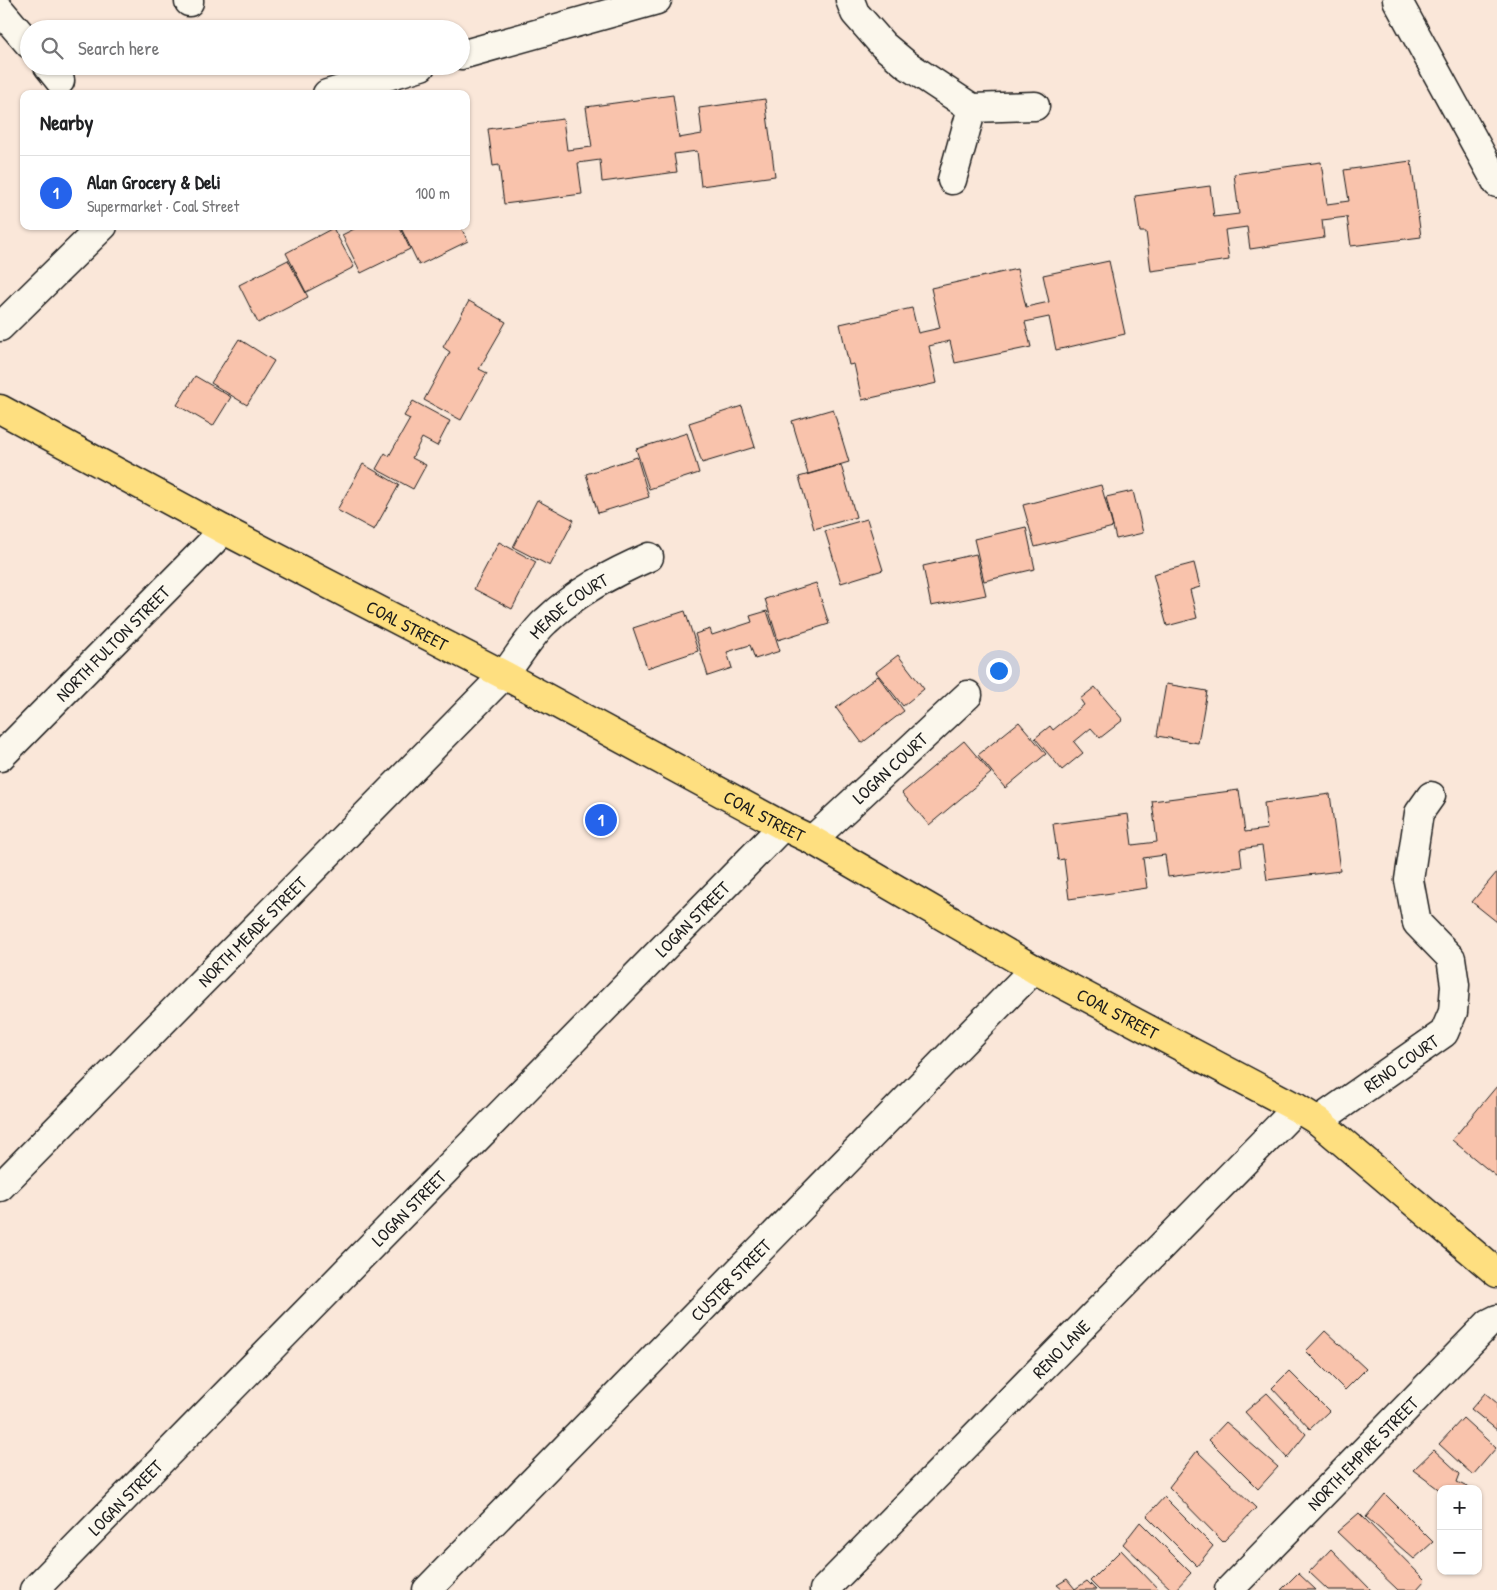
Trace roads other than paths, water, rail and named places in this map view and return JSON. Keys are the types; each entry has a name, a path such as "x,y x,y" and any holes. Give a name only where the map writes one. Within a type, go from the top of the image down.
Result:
{"main road":[{"name":"COAL STREET","path":"0,408 224,530 812,840 1034,969 1307,1114 1497,1273"}],"street":[{"path":"470,52 657,0"},
{"path":"850,0 854,13 883,45 908,65 972,108 1034,106"},
{"path":"1397,0 1497,183"},
{"path":"0,10 20,33"},
{"path":"340,90 391,75"},
{"path":"952,180 972,108"},
{"path":"0,327 99,230"},
{"name":"NORTH FULTON STREET","path":"0,757 224,530"},
{"name":"MEADE COURT","path":"504,676 544,622 580,593 615,572 649,557"},
{"name":"NORTH MEADE STREET","path":"0,1187 504,676"},
{"name":"LOGAN COURT","path":"812,840 968,695"},
{"name":"RENO COURT","path":"1307,1114 1444,1033 1453,1012 1455,985 1451,958 1417,923 1409,880 1419,813 1431,796"},
{"name":"LOGAN STREET","path":"34,1590 783,826"},
{"name":"CUSTER STREET","path":"427,1590 1034,969"},
{"name":"RENO LANE","path":"824,1590 1307,1114"},
{"name":"NORTH EMPIRE STREET","path":"1229,1590 1489,1323 1497,1319"}],"place":[{"name":"Alan Grocery & Deli","path":"601,820"}]}
